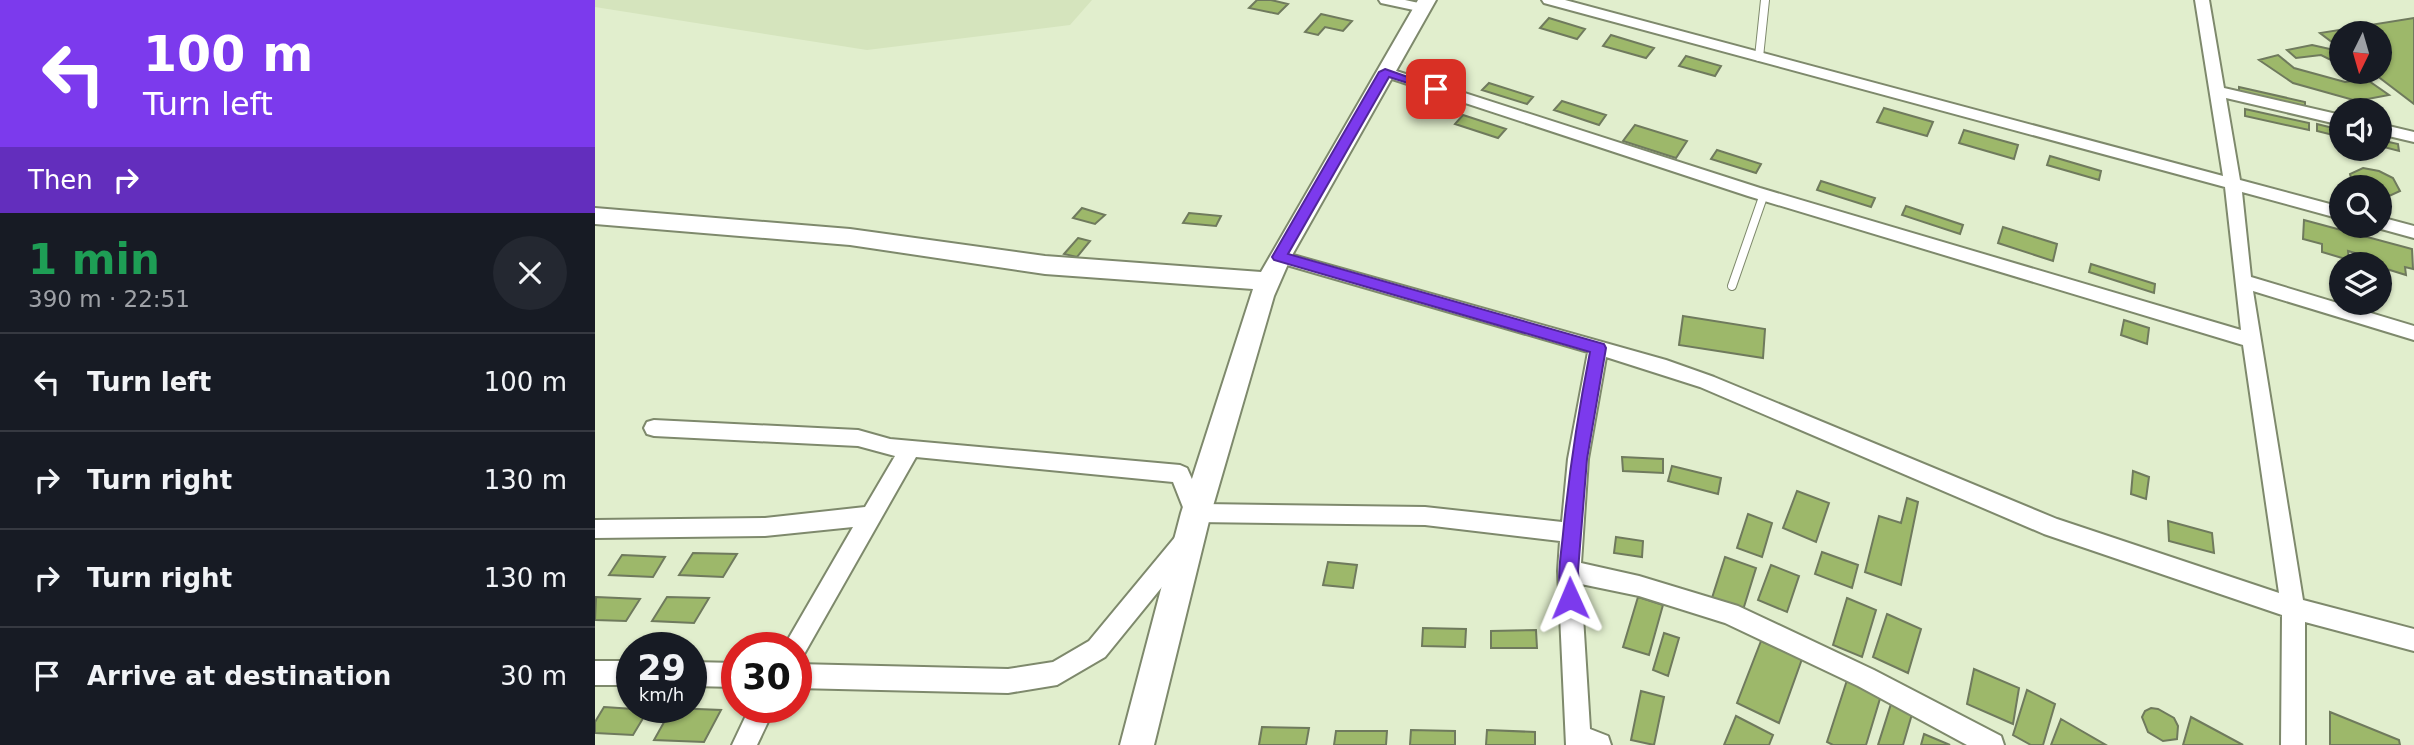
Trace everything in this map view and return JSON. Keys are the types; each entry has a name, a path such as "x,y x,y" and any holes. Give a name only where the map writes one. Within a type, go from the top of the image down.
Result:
{"street":[{"path":"1137,745 1194,523 1265,288 1279,257 1425,4 1386,0"},
{"path":"1549,0 2329,210"},
{"path":"2202,0 2233,185 2251,340 2293,608 2293,745"},
{"path":"1385,72 1764,194 2251,340"},
{"path":"2216,91 2329,117"},
{"path":"2392,132 2414,137"},
{"path":"595,216 850,237 1045,265 1265,288"},
{"path":"2392,226 2414,232"},
{"path":"595,229 827,249 1071,280 1265,288"},
{"path":"1279,257 1707,382 2052,527 2293,608 2414,640"},
{"path":"2243,281 2414,333"},
{"path":"1585,742 1569,571 1579,459 1598,348"},
{"path":"654,428 858,438 890,447 1180,474 1194,523"},
{"path":"804,632 910,447"},
{"path":"595,529 765,527 824,523 871,516"},
{"path":"1194,523 1425,516 1573,533"},
{"path":"812,676 1007,681 1057,673 1097,649 1194,523"},
{"path":"1569,571 1639,586 1730,614 1866,678 1992,745"},
{"path":"595,673 616,673"},
{"path":"744,745 755,723"}],"lane":[{"path":"1759,57 1765,0"},
{"path":"1732,286 1764,194"}],"shaded area":[{"path":"595,0 1092,0 1070,25 867,50 595,7"}],"building":[{"path":"1257,0 1288,4 1278,14 1249,8"},
{"path":"1321,14 1352,21 1343,31 1325,27 1318,35 1305,32"},
{"path":"1549,18 1585,29 1577,39 1540,28"},
{"path":"2414,18 2414,104 2388,84 2392,84 2392,22"},
{"path":"2329,32 2329,40 2320,33"},
{"path":"1611,35 1654,48 1646,58 1603,46"},
{"path":"2312,45 2329,49 2329,59 2321,55 2296,58 2287,50"},
{"path":"2278,55 2294,68 2329,78 2329,84 2373,84 2389,95 2346,98 2293,83 2259,60"},
{"path":"1686,56 1721,66 1715,76 1679,66"},
{"path":"1489,83 1533,97 1527,104 1482,90"},
{"path":"2239,87 2305,102 2305,107 2239,92"},
{"path":"1562,101 1606,115 1599,125 1554,110"},
{"path":"1884,108 1933,122 1927,136 1877,122"},
{"path":"2245,109 2309,123 2309,130 2245,116"},
{"path":"1463,115 1506,129 1498,138 1455,124"},
{"path":"2317,124 2329,127 2329,134 2317,131"},
{"path":"1635,125 1687,141 1676,158 1623,141"},
{"path":"1964,130 2018,145 2014,159 1959,143"},
{"path":"2392,143 2398,144 2399,151 2392,149"},
{"path":"1717,150 1761,164 1756,173 1711,159"},
{"path":"2050,156 2101,171 2099,180 2047,165"},
{"path":"2363,168 2387,175 2350,175"},
{"path":"2392,178 2393,178 2400,191 2392,195"},
{"path":"1821,181 1875,198 1871,207 1817,190"},
{"path":"1906,206 1963,225 1960,234 1902,215"},
{"path":"1082,208 1105,215 1095,224 1073,218"},
{"path":"1189,213 1221,216 1216,226 1183,223"},
{"path":"2304,220 2329,227 2329,238 2371,238 2412,249 2413,269 2405,267 2406,275 2392,271 2392,252 2348,251 2329,254 2322,252 2322,244 2303,239"},
{"path":"2003,227 2057,244 2053,261 1998,243"},
{"path":"1078,238 1090,241 1077,257 1064,254"},
{"path":"2091,264 2155,284 2154,293 2089,272"},
{"path":"1683,316 1765,329 1763,358 1679,345"},
{"path":"2124,320 2149,328 2147,344 2121,335"},
{"path":"1622,457 1663,459 1663,473 1623,471"},
{"path":"1672,466 1721,478 1718,494 1668,481"},
{"path":"2133,471 2149,477 2146,499 2131,494"},
{"path":"1797,491 1829,503 1816,542 1783,528"},
{"path":"1907,498 1918,502 1901,585 1865,572 1879,516 1901,523"},
{"path":"1748,514 1772,523 1762,557 1737,548"},
{"path":"2168,521 2212,533 2214,553 2169,541"},
{"path":"1616,537 1643,541 1642,557 1614,553"},
{"path":"1822,552 1858,565 1852,588 1815,574"},
{"path":"693,553 737,554 723,577 679,575"},
{"path":"622,555 665,557 653,577 609,575"},
{"path":"1725,557 1756,568 1743,610 1712,598"},
{"path":"1328,562 1357,565 1353,588 1323,585"},
{"path":"1771,565 1799,576 1787,612 1758,600"},
{"path":"596,597 640,599 626,621 595,620"},
{"path":"667,597 709,598 694,623 652,621"},
{"path":"1638,597 1663,605 1649,655 1623,647"},
{"path":"1847,598 1876,610 1862,657 1833,645"},
{"path":"1887,614 1921,629 1908,673 1873,657"},
{"path":"1423,628 1466,629 1465,647 1422,646"},
{"path":"1536,630 1537,648 1491,648 1491,631"},
{"path":"1664,633 1679,638 1668,676 1653,670"},
{"path":"1761,641 1802,659 1779,723 1737,703"},
{"path":"1974,669 2019,688 2013,724 1967,704"},
{"path":"1848,677 1882,692 1866,745 1833,745 1827,742"},
{"path":"2027,690 2055,704 2043,745 2031,745 2013,735"},
{"path":"1641,691 1664,697 1654,745 1631,740"},
{"path":"1891,704 1912,714 1903,745 1878,745"},
{"path":"604,707 616,708 616,723 640,723 633,735 595,733 595,722"},
{"path":"2151,708 2174,718 2178,726 2177,739 2163,741 2148,732 2142,717 2145,711"},
{"path":"707,709 721,710 704,742 654,740 664,723 707,723"},
{"path":"2330,712 2399,740 2400,745 2330,745"},
{"path":"1736,716 1773,735 1769,745 1724,745"},
{"path":"2191,717 2243,745 2183,745"},
{"path":"2061,719 2106,745 2051,745"},
{"path":"1262,727 1309,728 1306,745 1259,745"},
{"path":"1411,730 1455,731 1455,745 1410,745"},
{"path":"1487,730 1535,732 1535,745 1486,745"},
{"path":"1336,731 1387,731 1386,745 1334,745"},
{"path":"1924,734 1950,745 1921,745"}],"route":[{"path":"1436,89 1385,72 1279,257 1598,348 1579,459 1569,571 1570,598"}]}
